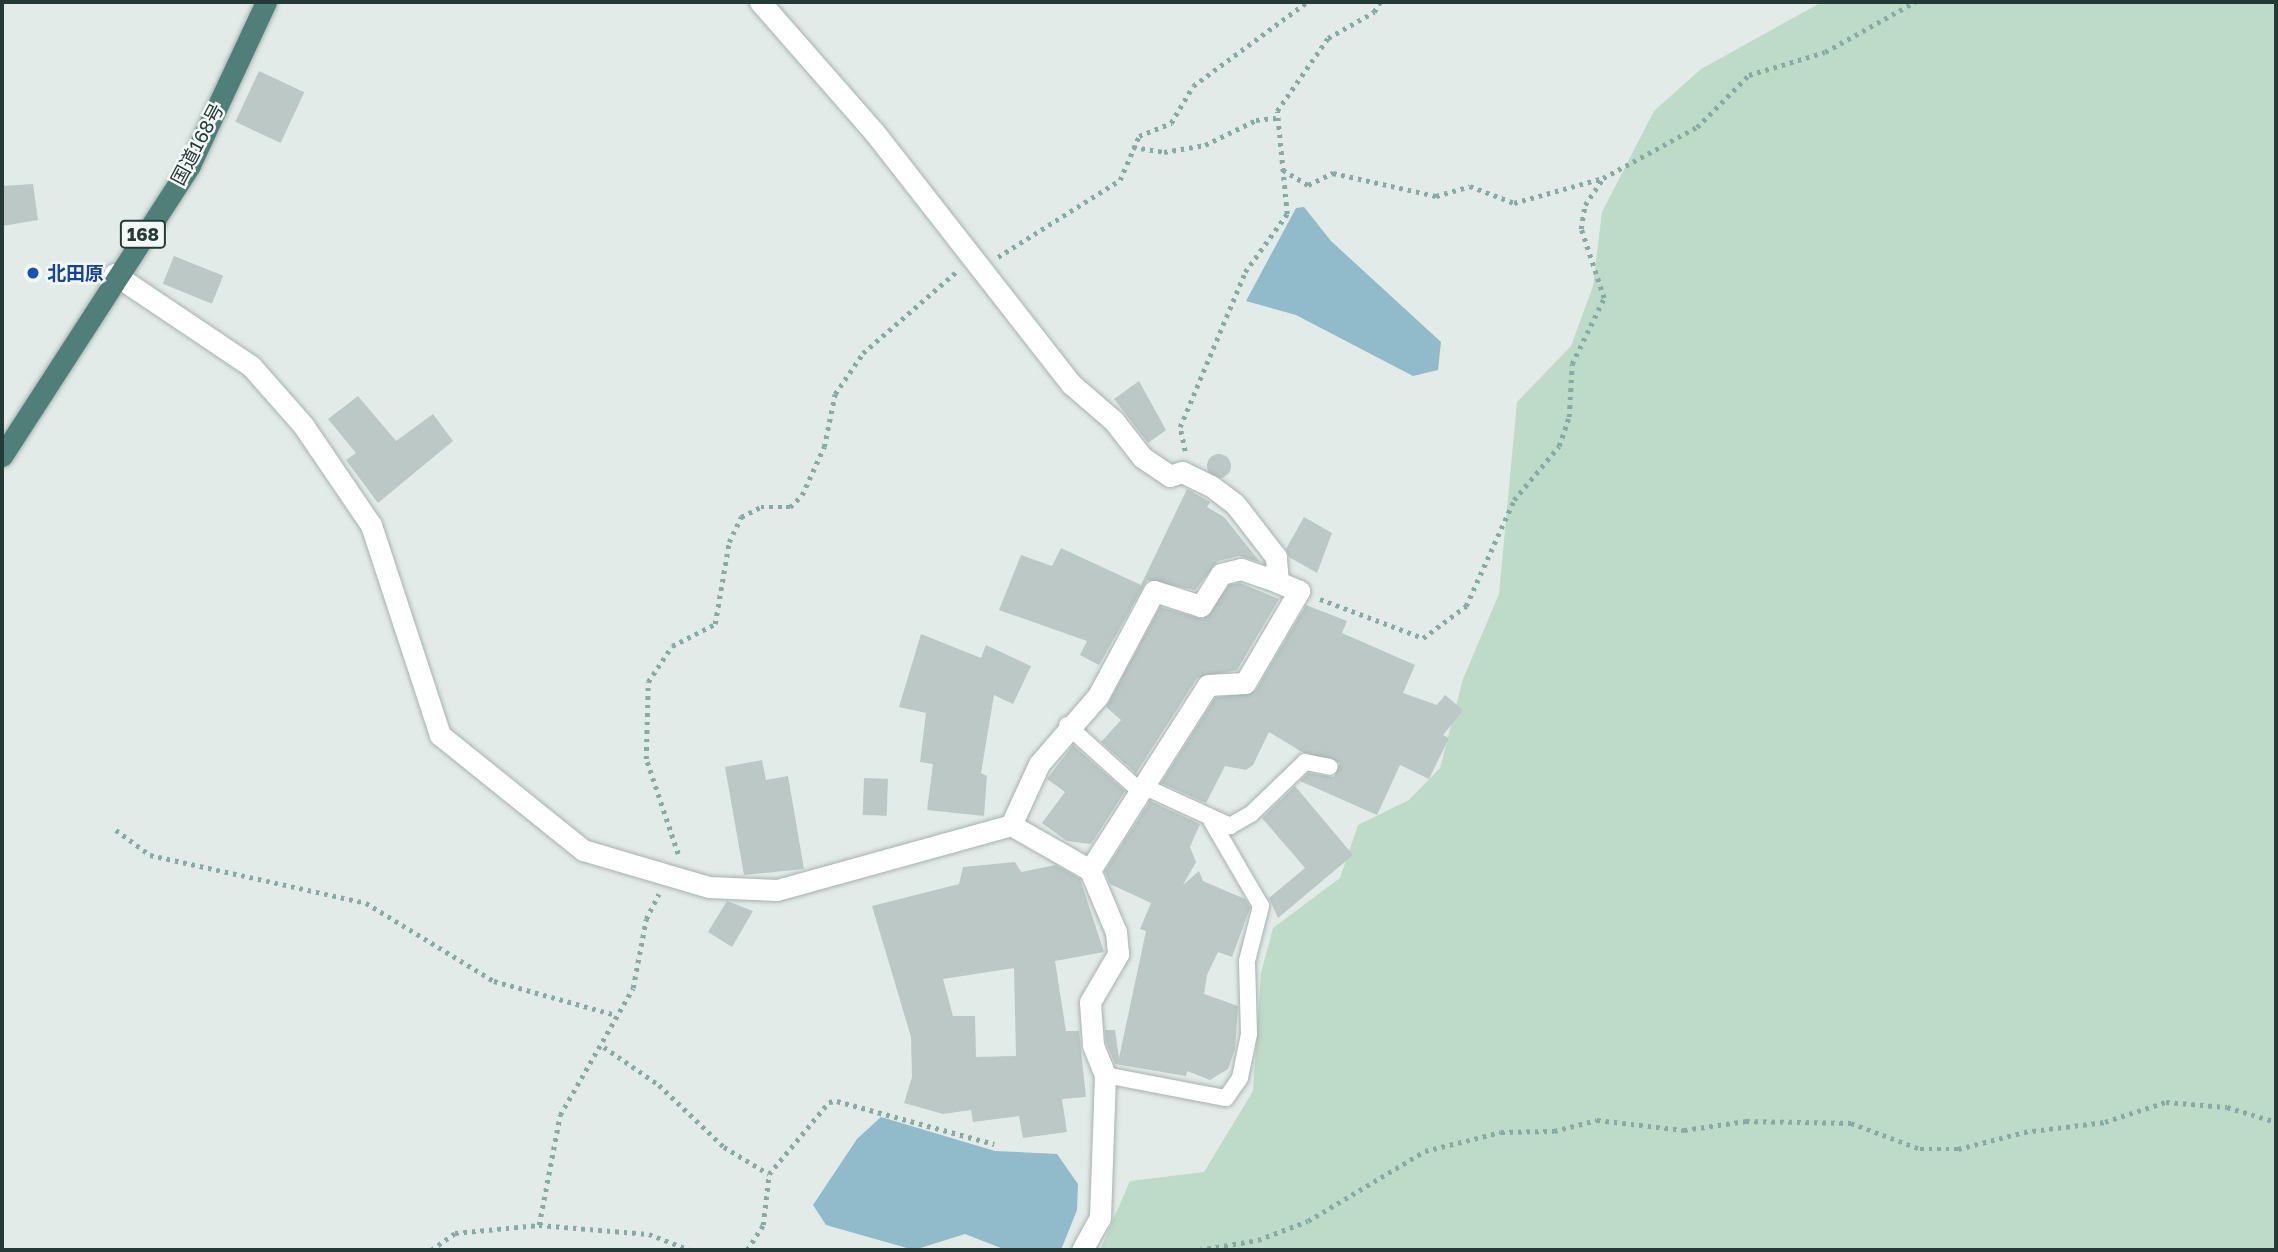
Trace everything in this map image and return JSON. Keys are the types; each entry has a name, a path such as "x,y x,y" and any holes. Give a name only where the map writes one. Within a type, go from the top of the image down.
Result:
{"highway":[{"name":"国道168号","path":"2,456 114,274 190,165 266,2"}],"street":[{"path":"760,2 979,264 1071,384 1114,421 1142,457 1170,476 1182,472 1212,486 1259,532 1276,557 1278,582"},
{"path":"114,274 251,366 303,425 371,525 440,735 583,850 679,879 777,890 1011,825 1090,870 1116,932 1118,954 1090,1002 1093,1045 1105,1075 1100,1218 1082,1250"},
{"path":"1011,825 1067,725 1098,696 1154,592 1201,606 1221,574 1241,569 1299,591 1245,683 1208,685 1090,870"}],"lane":[{"path":"1067,725 1143,790 1211,820 1239,823 1305,762 1330,767"},
{"path":"1105,1075 1226,1098 1240,1077 1249,1034 1247,961 1261,906 1211,820"}],"path":[{"path":"539,1225 560,1115 575,1080 604,1047 616,1015 633,988 646,919 679,879 646,760 648,682 672,646 715,624 729,542 741,517 761,508 790,507 802,495 824,447 835,394 863,353 960,268 979,264 1120,180 1131,167 1133,147 1139,136 1171,123 1193,86 1307,2"},
{"path":"1212,486 1185,451 1180,427 1245,272 1287,214 1276,118 1328,38 1374,12 1380,2"},
{"path":"1282,169 1308,185 1333,173 1437,196 1470,186 1514,203 1603,178 1697,127 1749,75 1825,51 1914,2"},
{"path":"1133,147 1164,152 1205,145 1256,120 1276,118"},
{"path":"1299,591 1423,638 1466,606 1514,500 1559,446 1569,417 1572,364 1604,298 1581,229 1585,205 1603,178"},
{"path":"116,830 150,855 379,908 494,981 616,1015"},
{"path":"604,1047 659,1085 724,1147 769,1174"},
{"path":"747,1250 763,1226 769,1174 829,1102 837,1101 994,1144"},
{"path":"1199,1250 1245,1243 1308,1222 1425,1152 1501,1132 1554,1131 1597,1120 1684,1129 1746,1121 1851,1124 1920,1149 1958,1149 2105,1122 2166,1102 2227,1107 2276,1122"},
{"path":"431,1250 455,1233 539,1225 649,1234 690,1250"}],"green space":[{"path":"1822,2 2276,2 2276,1250 1100,1250 1130,1181 1204,1172 1253,1091 1261,973 1273,928 1340,878 1358,825 1409,800 1440,768 1463,679 1499,594 1517,402 1571,346 1593,286 1602,212 1654,111 1701,69"}],"water":[{"path":"1304,207 1331,241 1441,342 1438,370 1413,376 1296,315 1246,301 1296,208"},
{"path":"881,1117 995,1151 1057,1154 1078,1184 1077,1210 1061,1250 1006,1250 965,1234 914,1250 826,1225 813,1205 857,1139"}],"building":[{"path":"259,71 304,92 281,143 235,122"},
{"path":"33,184 38,220 2,226 2,186"},
{"path":"174,256 223,276 212,304 163,284"},
{"path":"1139,381 1166,430 1148,443 1114,399"},
{"path":"358,396 396,441 433,414 453,441 378,503 346,460 356,453 328,419"},
{"path":"1219,454 1228,457 1231,466 1228,475 1219,478 1210,475 1207,466 1210,457"},
{"path":"1187,489 1210,502 1207,507 1224,517 1260,562 1239,556 1218,561 1195,590 1147,580 1099,665 1080,655 1087,641 999,610 1021,555 1052,566 1061,548 1141,585"},
{"path":"1304,517 1332,533 1317,573 1289,557 1286,549"},
{"path":"1240,583 1279,599 1237,670 1197,678 1136,773 1101,742 1121,720 1106,707 1160,607 1203,619 1229,585"},
{"path":"1306,605 1347,621 1342,633 1415,665 1403,693 1437,705 1445,695 1463,710 1443,735 1449,738 1429,779 1400,765 1377,815 1300,781 1308,773 1334,777 1340,763 1302,752 1269,732 1253,765 1246,770 1225,766 1206,803 1161,783 1215,698 1256,690"},
{"path":"921,634 981,658 986,645 1031,666 1013,704 994,695 981,773 987,776 984,816 927,810 933,764 920,762 926,713 899,707"},
{"path":"1073,745 1125,791 1091,844 1067,841 1042,823 1065,792 1047,779"},
{"path":"762,760 766,780 788,776 804,869 744,875 725,767"},
{"path":"864,778 888,779 887,816 863,815"},
{"path":"1295,786 1353,855 1278,918 1269,898 1305,868 1262,818"},
{"path":"1150,801 1200,824 1190,847 1196,862 1183,885 1199,871 1203,881 1245,899 1250,908 1232,957 1218,952 1207,975 1204,994 1238,1006 1235,1049 1228,1069 1210,1080 1187,1071 1186,1076 1115,1064 1106,1042 1105,1030 1115,1030 1119,1058 1146,931 1140,929 1151,903 1110,884 1105,871"},
{"path":"1015,862 1021,872 1056,865 1080,879 1104,952 1055,961 1066,1031 1079,1031 1086,1097 1062,1099 1067,1132 1023,1138 1019,1116 973,1122 971,1110 943,1114 904,1103 912,1077 911,1037 872,906 959,884 963,867","holes":["1014,968 1016,1056 976,1057 975,1016 953,1016 943,979"]},
{"path":"727,901 753,911 732,947 708,932"}],"place":[{"name":"北田原","path":"33,273"}]}
